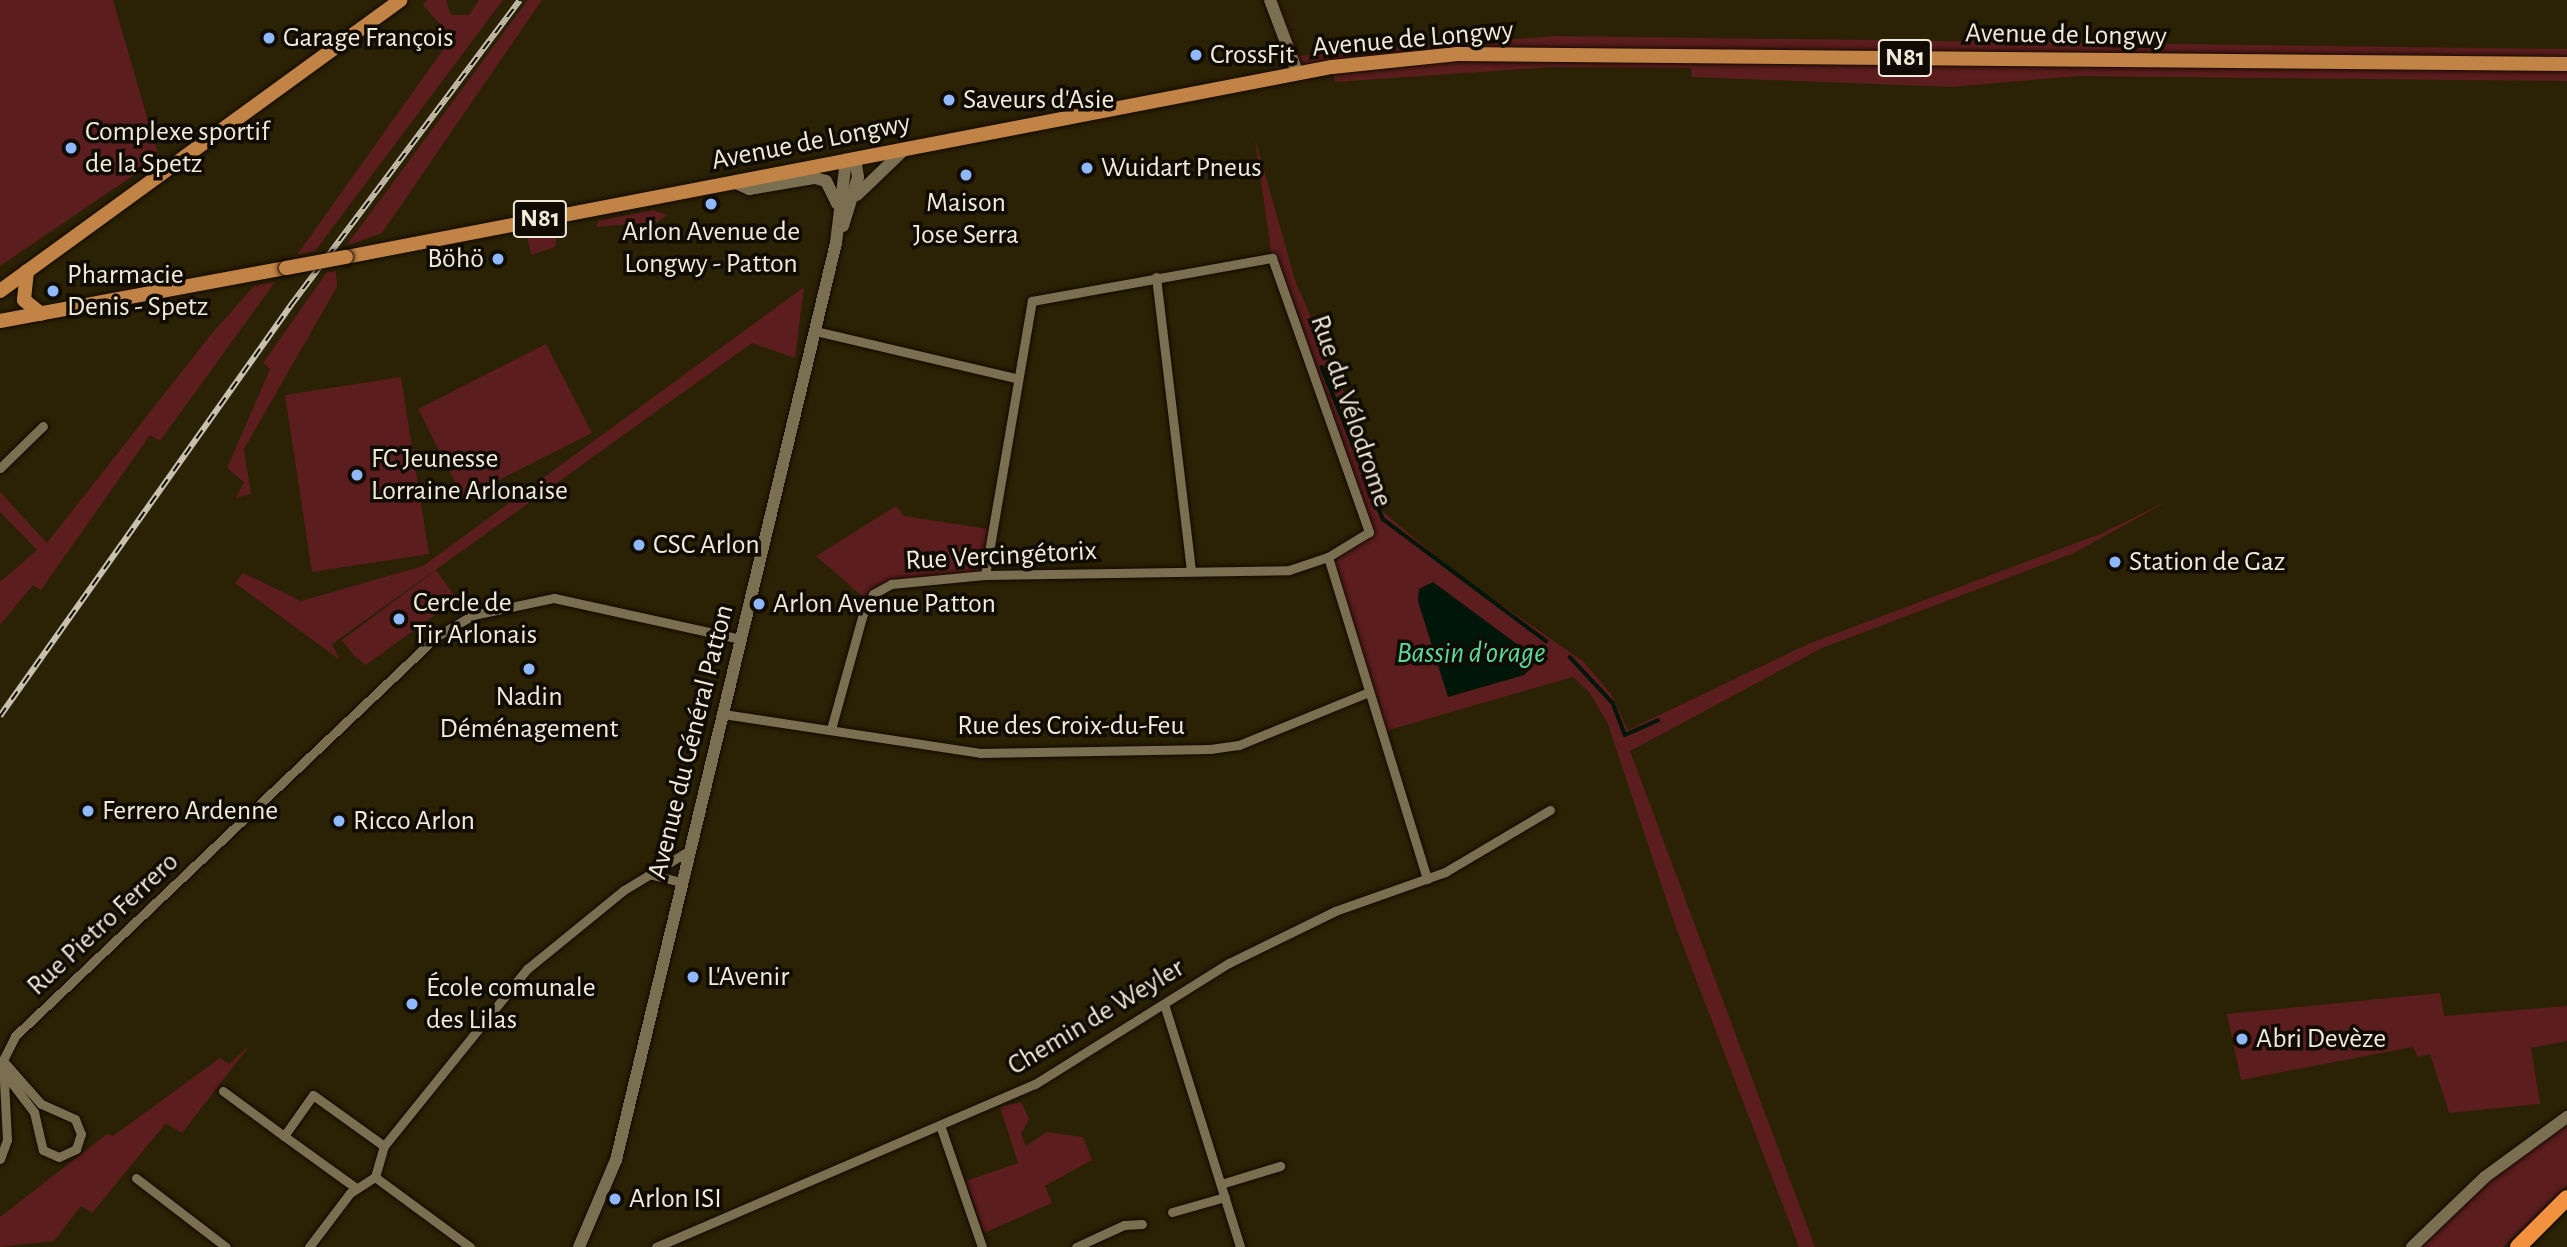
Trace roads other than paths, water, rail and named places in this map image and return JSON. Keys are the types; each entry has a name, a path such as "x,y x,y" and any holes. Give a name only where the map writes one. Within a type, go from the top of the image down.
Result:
{"highway":[{"path":"2518,1247 2567,1198"}],"main road":[{"path":"0,291 400,0"},
{"path":"1270,0 1298,74"},
{"name":"Avenue de Longwy","path":"0,321 1298,74 1469,54 2565,64"},
{"path":"836,243 855,198 905,149"},
{"path":"850,159 855,198"},
{"path":"836,243 850,159"},
{"name":"N81","path":"734,182 749,189 826,181 836,200 836,243"},
{"name":"Avenue du Général Patton","path":"579,1247 613,1169 836,243"},
{"path":"0,283 27,271"},
{"path":"27,271 24,300 41,314"},
{"path":"2412,1247 2486,1177 2567,1116"}],"street":[{"name":"Rue du Vélodrome","path":"1156,277 1272,258 1369,532 1328,557"},
{"path":"985,576 1015,378 1032,301 1156,277 1191,571"},
{"path":"815,331 1015,378"},
{"path":"0,468 43,426"},
{"path":"1328,557 1427,879"},
{"name":"Rue Vercingétorix","path":"831,729 873,594 912,579 1289,569 1328,557"},
{"name":"Rue Pietro Ferrero","path":"4,1060 15,1036 455,626 512,603 554,598 741,639"},
{"name":"Rue des Croix-du-Feu","path":"723,714 980,753 1210,749 1239,745 1369,692"},
{"name":"Chemin de Weyler","path":"656,1247 1035,1084 1278,937 1427,879 1550,810"},
{"path":"309,1247 356,1188 375,1177 384,1146 527,969 647,874 690,849"},
{"path":"647,874 682,882"},
{"path":"1164,1004 1240,1247"},
{"path":"0,1159 8,1140 4,1060"},
{"path":"4,1060 41,1104 75,1119 81,1134 76,1149 60,1157 43,1150 34,1112 5,1074"},
{"path":"223,1091 356,1188"},
{"path":"284,1136 313,1094 384,1146"},
{"path":"940,1125 982,1247"},
{"path":"1221,1184 1280,1166"},
{"path":"375,1177 470,1247"},
{"path":"136,1178 226,1247"},
{"path":"1172,1212 1225,1198"},
{"path":"1076,1247 1124,1225 1142,1224"}],"water":[{"name":"Bassin d'orage","path":"1433,582 1533,656 1532,667 1524,675 1448,697 1418,601 1419,589"}],"waterway":[{"path":"1322,367 1383,519 1546,641"},
{"path":"1570,657 1613,703 1625,735 1658,720"}],"railway":[{"path":"0,716 291,305 520,0"}],"place":[{"name":"Garage François","path":"269,38"},
{"name":"CrossFit","path":"1196,55"},
{"name":"Saveurs d'Asie","path":"949,100"},
{"name":"Complexe sportif de la Spetz","path":"71,148"},
{"name":"Wuidart Pneus","path":"1087,168"},
{"name":"Maison Jose Serra","path":"966,175"},
{"name":"Arlon Avenue de Longwy - Patton","path":"711,204"},
{"name":"Böhö","path":"498,259"},
{"name":"Pharmacie Denis - Spetz","path":"53,291"},
{"name":"FC Jeunesse Lorraine Arlonaise","path":"357,475"},
{"name":"CSC Arlon","path":"639,545"},
{"name":"Station de Gaz","path":"2115,562"},
{"name":"Arlon Avenue Patton","path":"759,604"},
{"name":"Cercle de Tir Arlonais","path":"399,619"},
{"name":"Nadin Déménagement","path":"529,669"},
{"name":"Ferrero Ardenne","path":"88,811"},
{"name":"Ricco Arlon","path":"339,821"},
{"name":"L'Avenir","path":"693,977"},
{"name":"École comunale des Lilas","path":"412,1004"},
{"name":"Abri Devèze","path":"2242,1039"},
{"name":"Arlon ISI","path":"615,1199"}]}
